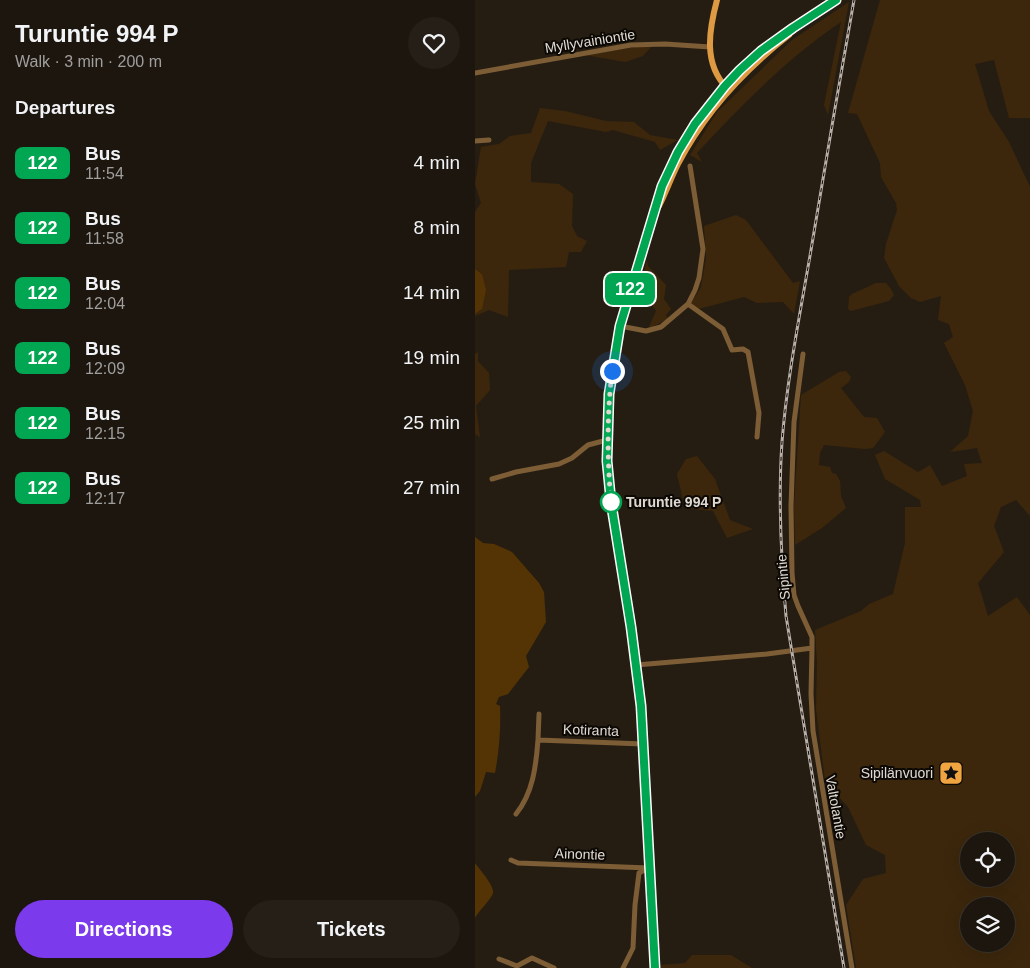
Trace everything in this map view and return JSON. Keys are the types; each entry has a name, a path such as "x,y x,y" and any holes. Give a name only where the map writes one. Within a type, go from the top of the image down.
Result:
{"main road":[{"path":"717,0 710,29 710,47 715,71 727,88"},
{"path":"655,968 643,744 636,665 609,484 607,440 610,387 620,326 662,186 684,141 710,104 727,88 740,70 761,51 837,0"}],"street":[{"name":"Myllyvainiontie","path":"475,72 631,45 665,44 710,47"},
{"path":"475,141 489,140"},
{"path":"620,326 637,330 654,330 661,327 688,304 695,290 699,278 703,249 690,166"},
{"path":"688,304 723,329 731,350 743,349 748,352 759,413 757,437"},
{"name":"Sipintie","path":"803,354 794,422 791,506 792,573 794,595 811,637 812,648"},
{"path":"492,479 559,464 571,458 588,445 607,440"},
{"path":"636,665 767,654 812,648"},
{"name":"Valtolantie","path":"812,648 811,694 813,730 852,968"},
{"path":"516,814 523,806 535,774 539,714"},
{"name":"Kotiranta","path":"538,740 643,744"},
{"name":"Ainontie","path":"511,860 518,863 649,868"},
{"path":"623,968 633,948 639,873 649,868"},
{"path":"499,959 517,966 532,958 554,968"}],"shaded area":[{"path":"880,0 1030,0 1030,118 1009,118 994,60 975,64 989,111 1009,142 1030,187 1030,516 1016,500 1001,507 994,526 1004,552 978,583 988,616 1017,597 1030,615 1030,968 856,968 846,905 863,879 886,873 885,855 866,845 848,807 825,781 816,709 817,662 815,630 861,611 869,604 893,594 905,543 905,507 921,507 920,500 885,479 875,455 884,451 918,472 930,465 942,486 967,476 964,464 982,463 977,448 950,452 968,436 973,411 965,385 944,343 953,337 949,324 938,320 941,296 920,302 911,298 899,286 884,258 886,244 897,210 896,203 881,177 880,163 857,114 848,113"},
{"path":"849,2 828,115 824,105 841,22 802,51 748,100 697,153 702,162 690,155 717,112 792,40"},
{"path":"636,47 651,47 643,56 625,62 585,55"},
{"path":"540,108 565,111 606,121 634,122 650,135 678,140 660,150 655,142 613,130 606,132 548,121 531,163 531,182 559,184 573,194 572,226 577,236 587,241 581,252 569,252 566,267 509,270 508,317 489,310 475,316 482,309 482,274 475,269 475,212 481,203 475,184 481,147 499,144 510,136 531,133"},
{"path":"736,215 746,220 793,283 800,281 794,314 783,302 757,303 744,297 695,310 688,308 701,287 706,258 704,226"},
{"path":"647,260 648,266 666,285 664,299 671,309 666,315 668,319 648,329 656,311 645,294 649,291 639,288"},
{"path":"475,269 482,274 486,290 482,309 475,314"},
{"path":"876,283 886,283 891,289 894,295 889,301 851,311 848,309 849,297 852,294"},
{"path":"478,352 478,361 489,373 490,390 476,406 480,437 475,434 475,354"},
{"path":"846,371 851,377 849,382 841,388 864,417 877,418 885,432 873,448 824,445 820,453 819,465 830,467 832,473 836,474 840,481 841,496 846,508 822,528 795,545 794,506 801,395 839,372"},
{"path":"697,456 715,479 730,520 753,529 727,538 713,511 685,508 677,474 686,459"},
{"path":"475,537 483,543 494,544 512,552 539,583 544,592 546,622 526,656 529,667 508,694 499,697 496,704 500,706 500,723 495,773 486,772 480,791 475,797"},
{"path":"475,863 489,882 493,893 475,918"},
{"path":"692,955 731,955 752,968 661,968 661,965 685,963"}],"railway":[{"path":"844,968 786,616 781,550 780,485 784,418 790,370 854,0"}],"bus line":[{"name":"122","path":"655,968 641,706 631,627 611,502 607,461 609,394 620,326 662,186 678,152 695,124 725,86 761,51 836,0"}],"place":[{"name":"Turuntie 994 P","path":"611,502"},
{"name":"Sipilänvuori","path":"951,773"}],"route":[{"path":"611,502 607,450 609,394 612,371"}]}
